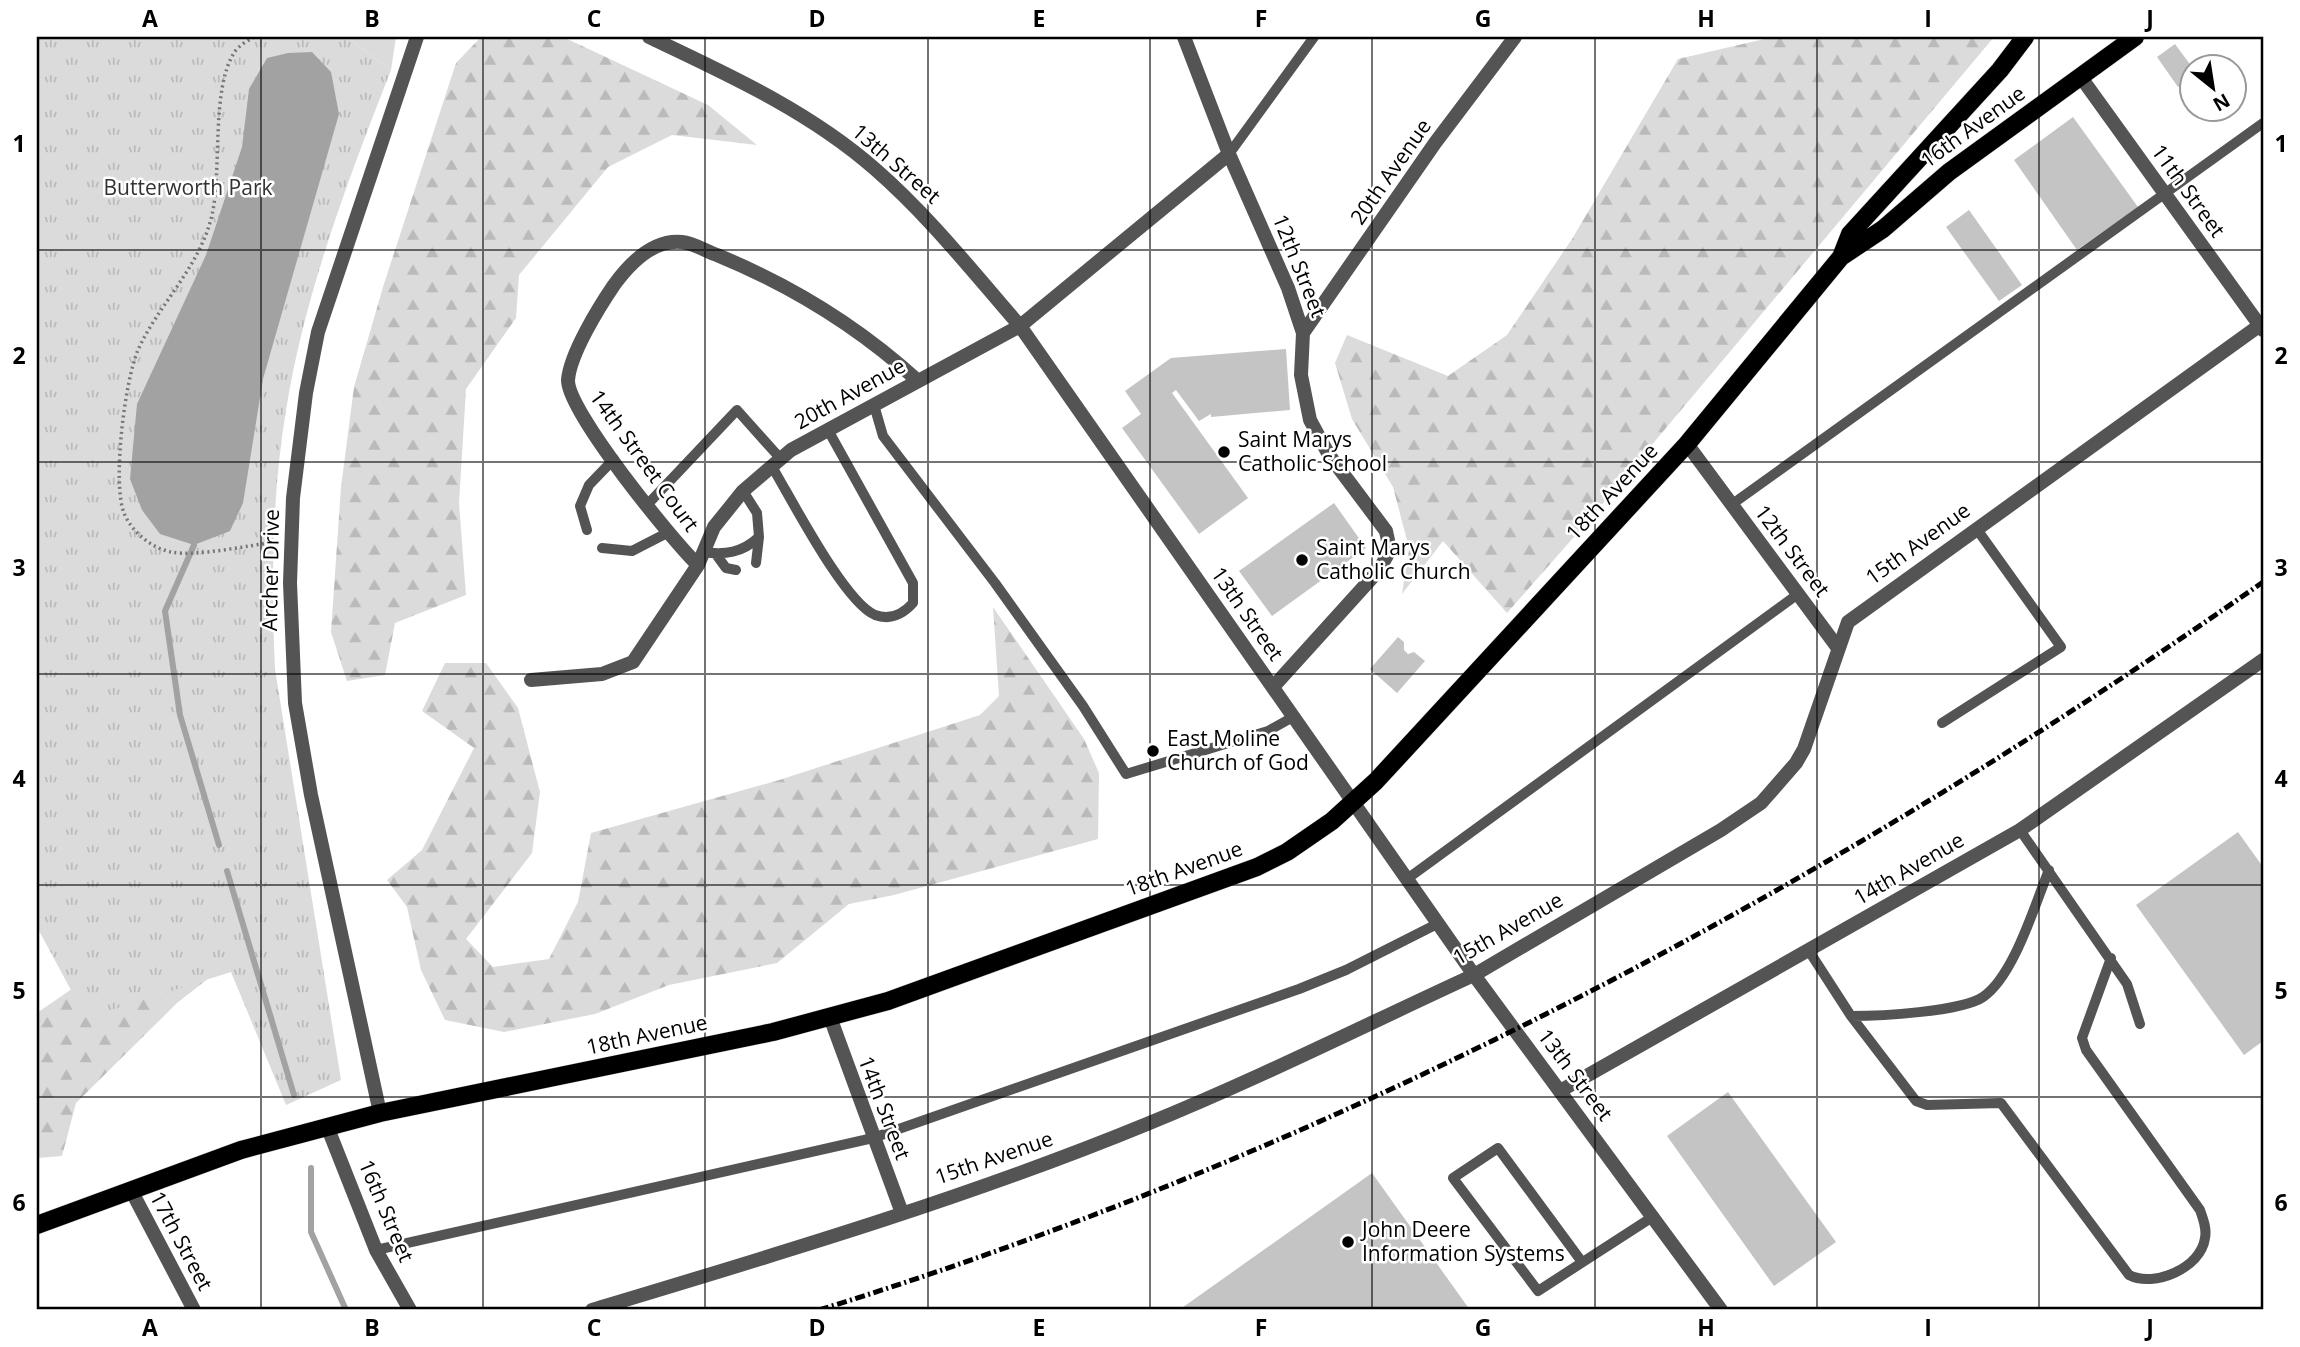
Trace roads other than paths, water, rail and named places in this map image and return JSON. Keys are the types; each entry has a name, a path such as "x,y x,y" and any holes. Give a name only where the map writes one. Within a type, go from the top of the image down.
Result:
{"main road":[{"name":"18th Avenue","path":"37,1225 241,1150 327,1126 774,1032 888,1001 1257,867 1308,838 1352,803 1687,444 1841,257 1850,234 2000,70 2025,37"},
{"name":"16th Avenue","path":"1841,257 1883,229 1949,172 2135,37"}],"street":[{"name":"Archer Drive","path":"380,1113 311,794 295,703 290,629 291,540 304,406 318,332 417,37"},
{"name":"13th Street","path":"649,37 774,100 821,128 873,167 941,233 1020,326 1474,975 1721,1310"},
{"name":"12th Street","path":"1184,37 1229,154 1288,288 1303,333 1301,375 1310,420 1329,455 1378,518 1390,541 1390,550 1379,570 1273,687"},
{"name":"20th Avenue","path":"1303,333 1435,143 1516,37"},
{"name":"11th Street","path":"2080,76 2262,326"},
{"name":"20th Avenue","path":"531,680 602,674 633,662 705,557 714,527 743,491 776,462 828,430 1020,326 1229,154"},
{"name":"14th Street Court","path":"705,557 667,533 574,404 568,382 573,360 615,284 634,261 665,243 684,242 760,273 877,343 918,381"},
{"name":"15th Avenue","path":"592,1310 790,1251 902,1213 1145,1125 1244,1083 1474,975 1721,830 1761,803 1796,763 1804,749 1849,622 1976,528 2262,326"},
{"name":"12th Street","path":"1687,444 1838,648"},
{"name":"14th Avenue","path":"1560,1091 2020,830 2263,660"},
{"name":"14th Street","path":"830,1017 902,1213"},
{"name":"16th Street","path":"327,1126 376,1250 410,1310"},
{"name":"17th Street","path":"131,1191 194,1310"}],"lane":[{"path":"1229,154 1314,37"},
{"path":"1731,505 2263,122"},
{"path":"874,405 883,436 995,583 1083,706 1126,774 1268,731 1293,717"},
{"path":"647,505 737,410 776,462 840,579 858,602 874,615 887,618 907,610 913,603 913,583 828,430"},
{"path":"587,530 580,506 589,485 614,459"},
{"path":"743,491 757,513 759,537 755,563"},
{"path":"1942,723 2061,647 1976,528"},
{"path":"602,548 632,551 667,533"},
{"path":"705,557 747,548 759,537"},
{"path":"705,557 736,570"},
{"path":"1407,879 1798,594"},
{"path":"2020,830 2111,958 2127,984 2140,1024"},
{"path":"1850,1016 1876,1016 1962,1005 1981,998 1992,989 2007,964 2049,870"},
{"path":"376,1250 873,1138 1299,989 1346,970 1439,923"},
{"path":"1809,951 1850,1016 1916,1101 1927,1105 2001,1103 2129,1275 2141,1282 2161,1280 2181,1269 2198,1253 2205,1240 2205,1226 2200,1210 2086,1050 2082,1038 2111,958"},
{"path":"1582,1262 1498,1148 1453,1178 1538,1292 1654,1216"}],"waterway":[{"path":"194,545 165,611 180,715 219,845"},
{"path":"227,871 294,1095"},
{"path":"311,1168 311,1232 346,1310"}],"railway":[{"path":"819,1310 1012,1245 1201,1172 1387,1091 1569,1002 1748,906 1923,804 2095,696 2263,582"}],"place":[{"name":"Saint Marys Catholic School","path":"1224,452"},
{"name":"Saint Marys Catholic Church","path":"1302,560"},
{"name":"East Moline Church of God","path":"1153,751"},
{"name":"John Deere Information Systems","path":"1348,1242"}],"park label":[{"name":"Butterworth Park","path":"188,188"}]}
